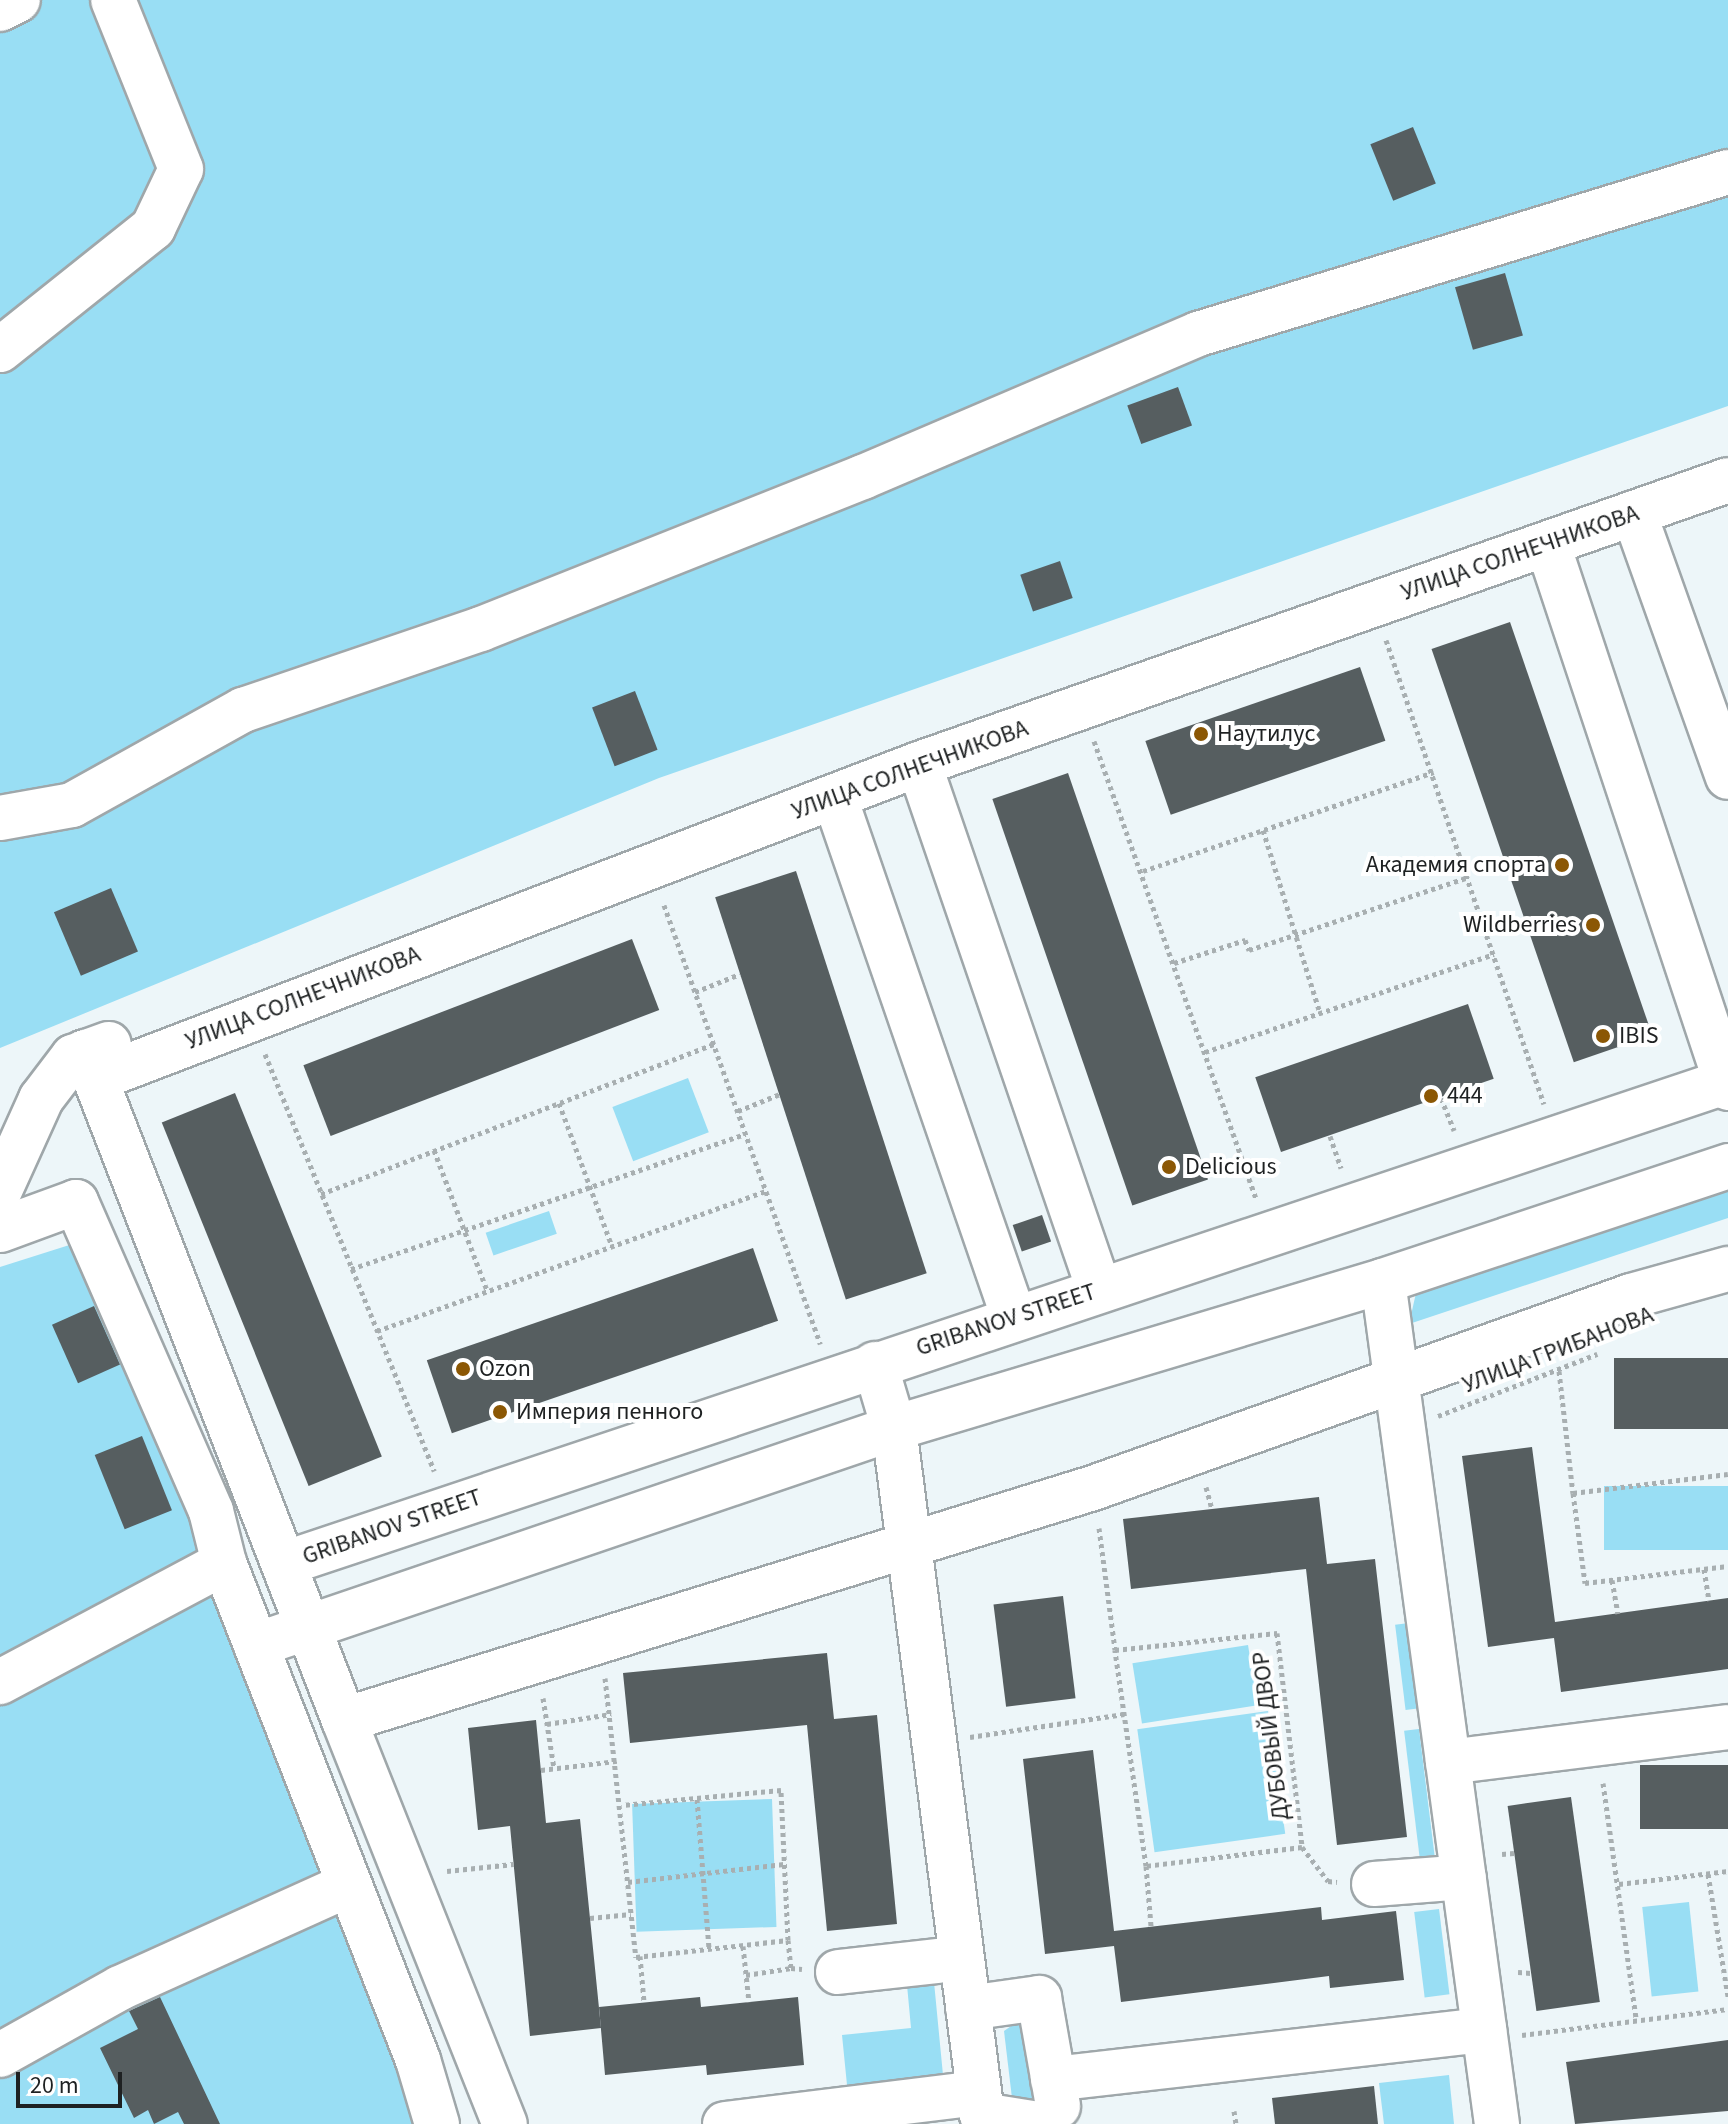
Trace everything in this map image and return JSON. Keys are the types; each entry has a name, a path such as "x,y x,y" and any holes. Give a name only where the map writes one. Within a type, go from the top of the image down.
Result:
{"street":[{"path":"0,9 18,0"},
{"path":"0,350 153,228 181,169 113,0"},
{"path":"0,818 72,805 243,710 481,629 863,477 1198,334 1728,172"},
{"name":"УЛИЦА СОЛНЕЧНИКОВА","path":"91,1065 192,1040 919,764 1728,480"},
{"path":"1634,513 1728,777"},
{"path":"1548,545 1727,1084"},
{"path":"919,764 1099,1289"},
{"path":"835,798 1014,1318"},
{"path":"0,1190 41,1099 73,1057 91,1065 286,1563 344,1720 505,2124"},
{"name":"GRIBANOV STREET","path":"286,1563 1099,1289 1727,1084"},
{"path":"256,1645 307,1623 894,1428 1383,1281 1728,1166"},
{"path":"0,1230 76,1202 211,1511 224,1563 437,2124"},
{"path":"344,1720 1093,1488 1399,1383 1631,1296 1728,1269"},
{"path":"1383,1281 1464,1877 1500,2033 1497,2124"},
{"path":"875,1364 894,1428 911,1545 982,2115 1038,2124"},
{"path":"0,1682 224,1563"},
{"path":"1448,1762 1728,1727"},
{"path":"1374,1884 1464,1877"},
{"path":"0,2055 120,1988 348,1885"},
{"path":"838,1972 938,1961"},
{"path":"968,2008 1039,1998 1061,2124"},
{"path":"1053,2079 1500,2033"},
{"path":"725,2124 979,2093"}],"path":[{"path":"1373,604 1434,772 1544,1105"},
{"path":"1094,740 1143,871 1257,1202"},
{"path":"1143,871 1434,772"},
{"path":"1263,830 1320,1013"},
{"path":"1174,963 1245,940 1249,950 1469,877"},
{"path":"662,900 821,1346"},
{"path":"1205,1052 1494,954"},
{"path":"695,992 740,974"},
{"path":"321,1194 714,1044"},
{"path":"263,1050 437,1477"},
{"path":"738,1111 780,1094"},
{"path":"1441,1098 1456,1135"},
{"path":"559,1103 612,1246"},
{"path":"351,1269 746,1134"},
{"path":"1330,1136 1343,1173"},
{"path":"434,1150 487,1290"},
{"path":"377,1331 766,1191"},
{"name":"УЛИЦА ГРИБАНОВА","path":"1403,1429 1559,1371 1611,1347"},
{"path":"1559,1371 1585,1583 1728,1566"},
{"path":"1573,1493 1728,1474"},
{"path":"1204,1477 1212,1509"},
{"path":"1093,1488 1146,1866 1151,1926"},
{"path":"1704,1569 1709,1601"},
{"path":"1612,1580 1618,1613"},
{"name":"ДУБОВЫЙ ДВОР","path":"1115,1650 1277,1633 1302,1847 1146,1866"},
{"path":"605,1675 623,1805 631,1914 640,1956 644,2002"},
{"path":"543,1694 554,1768"},
{"path":"547,1724 611,1714"},
{"path":"934,1743 1124,1714"},
{"path":"541,1770 617,1761"},
{"path":"1602,1778 1636,2019"},
{"path":"623,1805 781,1790 788,1940 640,1956"},
{"path":"697,1799 709,1949"},
{"path":"1502,1854 1514,1853"},
{"path":"441,1872 514,1864"},
{"path":"628,1882 784,1864"},
{"path":"1619,1884 1728,1871"},
{"path":"1708,1874 1728,1996"},
{"path":"590,1918 631,1914"},
{"path":"743,1946 749,2002"},
{"path":"746,1975 791,1968"},
{"path":"1518,1972 1531,1973"},
{"path":"1500,2033 1728,2009"},
{"path":"1234,2111 1236,2124"}],"shaded area":[{"path":"0,0 1728,0 1728,406 659,778 0,1048"},
{"path":"688,1078 709,1132 633,1161 612,1107"},
{"path":"1728,1178 1728,1218 1409,1324 1416,1293"},
{"path":"549,1211 557,1234 493,1256 486,1233"},
{"path":"82,1241 200,1516 425,2124 0,2124 0,1267"},
{"path":"1604,1486 1728,1486 1728,1550 1604,1550"},
{"path":"1409,1623 1419,1708 1406,1710 1395,1625"},
{"path":"1248,1645 1258,1705 1142,1724 1132,1663"},
{"path":"1268,1711 1285,1834 1155,1852 1137,1729"},
{"path":"1419,1729 1434,1855 1420,1857 1404,1731"},
{"path":"772,1799 776,1927 637,1932 632,1804"},
{"path":"1689,1902 1698,1992 1652,1996 1642,1907"},
{"path":"1439,1909 1449,1994 1425,1997 1414,1912"},
{"path":"934,1982 943,2075 847,2085 842,2035 911,2028 907,1985"},
{"path":"1017,2022 1034,2027 1044,2094 1029,2104 1012,2098 1004,2031"},
{"path":"1449,2075 1454,2124 1384,2124 1379,2083"}],"building":[{"path":"1413,127 1436,184 1393,201 1370,144"},
{"path":"1505,273 1523,335 1473,350 1455,287"},
{"path":"1178,387 1192,426 1141,444 1127,405"},
{"path":"1060,561 1073,598 1033,612 1020,575"},
{"path":"1510,622 1652,1035 1574,1062 1432,649"},
{"path":"1360,667 1385,741 1171,815 1145,741"},
{"path":"635,691 658,750 615,766 592,707"},
{"path":"1068,773 1208,1180 1132,1206 992,799"},
{"path":"796,871 927,1273 846,1300 715,897"},
{"path":"111,888 138,952 81,976 54,912"},
{"path":"632,939 659,1010 331,1136 303,1065"},
{"path":"1468,1004 1494,1079 1281,1152 1255,1077"},
{"path":"235,1093 382,1456 309,1486 162,1123"},
{"path":"1042,1215 1051,1241 1022,1252 1013,1225"},
{"path":"753,1248 778,1321 452,1433 427,1360"},
{"path":"94,1306 120,1364 78,1383 52,1325"},
{"path":"1614,1358 1728,1358 1728,1429 1614,1429"},
{"path":"142,1436 172,1510 125,1529 95,1455"},
{"path":"1532,1447 1555,1622 1728,1598 1728,1669 1561,1692 1554,1638 1488,1647 1462,1456"},
{"path":"1319,1497 1327,1564 1375,1559 1407,1837 1337,1845 1306,1569 1131,1589 1123,1519"},
{"path":"1063,1596 1076,1698 1006,1707 994,1605"},
{"path":"827,1653 834,1719 877,1715 897,1924 827,1931 807,1725 630,1743 623,1673"},
{"path":"536,1720 546,1823 580,1819 601,2028 530,2036 510,1826 478,1830 468,1728"},
{"path":"1093,1750 1114,1931 1321,1907 1322,1920 1396,1911 1404,1980 1330,1988 1329,1976 1121,2002 1114,1946 1045,1954 1023,1759"},
{"path":"1640,1765 1728,1765 1728,1829 1640,1829"},
{"path":"1571,1797 1600,2002 1536,2011 1508,1806"},
{"path":"160,1997 220,2124 184,2124 178,2112 154,2124 148,2110 134,2118 100,2048 138,2029 129,2011"},
{"path":"700,1997 701,2007 798,1997 804,2065 707,2075 706,2065 605,2075 599,2007"},
{"path":"1728,2040 1728,2111 1575,2124 1566,2062"},
{"path":"1374,2086 1378,2124 1275,2124 1272,2098"}],"place":[{"name":"Наутилус","path":"1201,734"},
{"name":"Академия спорта","path":"1562,865"},
{"name":"Wildberries","path":"1593,925"},
{"name":"IBIS","path":"1603,1036"},
{"name":"444","path":"1431,1096"},
{"name":"Delicious","path":"1169,1167"},
{"name":"Ozon","path":"463,1369"},
{"name":"Империя пенного","path":"500,1412"}]}
